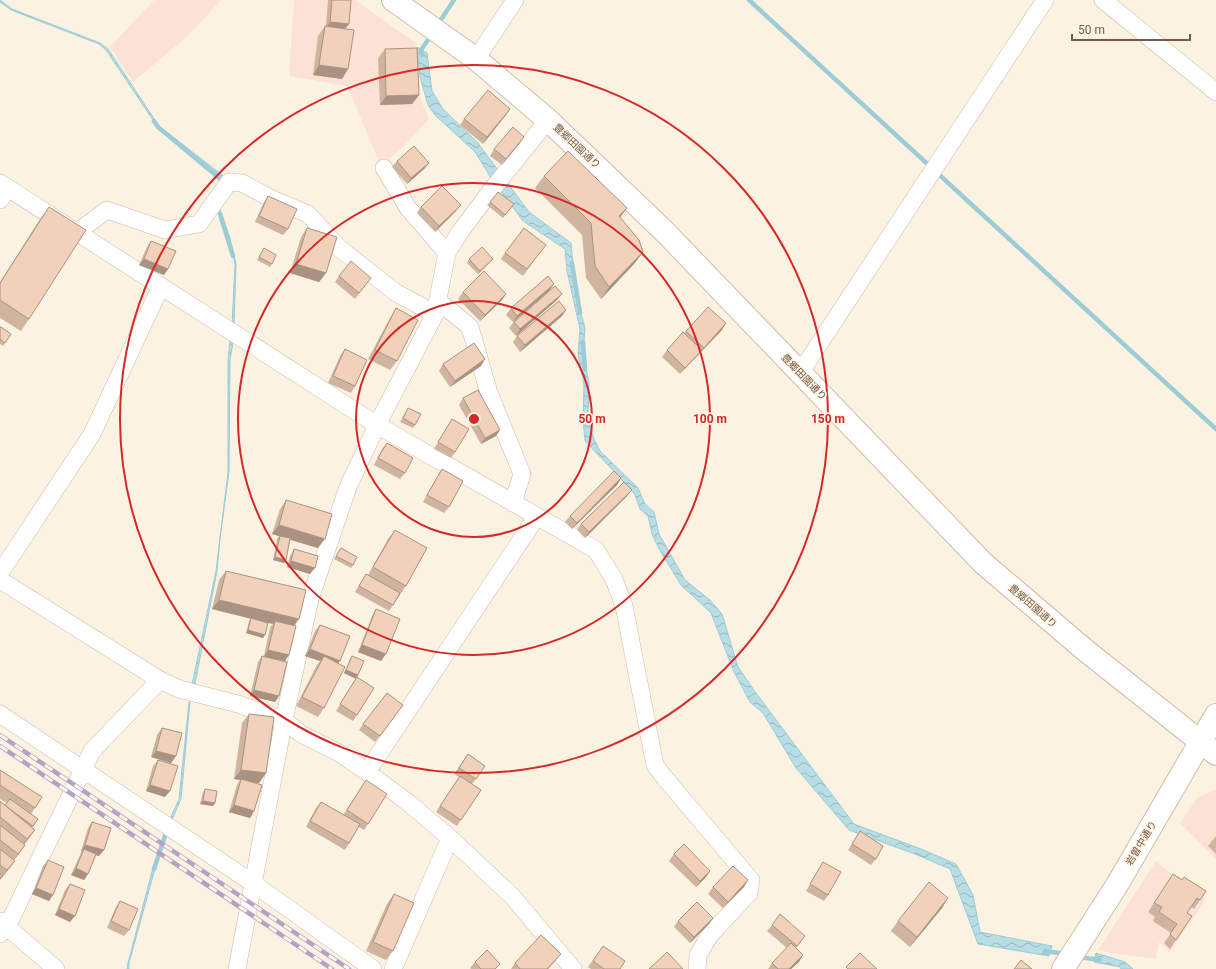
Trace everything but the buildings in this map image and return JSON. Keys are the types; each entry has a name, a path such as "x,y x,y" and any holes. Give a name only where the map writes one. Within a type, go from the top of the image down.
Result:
{"street":[{"name":"豊郷田園通り","path":"393,0 476,60 548,120 666,233 983,563 1085,650 1209,748"},
{"path":"476,60 515,0"},
{"path":"800,374 1045,0"},
{"path":"1103,0 1216,92"},
{"path":"237,969 284,720 310,599 348,487 377,425 437,308 447,253 460,232 490,192 548,120"},
{"path":"384,168 408,208 447,253"},
{"path":"77,232 107,210 165,230 198,224 229,182 242,183 272,199 308,214 339,248 395,292 437,308 470,327 489,393 522,474 513,503"},
{"path":"3,190 77,232 377,425 596,550 614,579 624,606 655,765 751,880 750,893 710,936 698,955 697,969"},
{"path":"0,573 92,434 161,286"},
{"path":"367,772 537,516"},
{"path":"0,580 160,680 179,689 238,704 284,720 301,734 341,754 410,804 450,838 512,896 573,969"},
{"path":"56,969 2,927 92,751 160,680"},
{"path":"0,714 254,884 373,969"},
{"name":"岩曽中通り","path":"1063,969 1117,885 1209,748 1216,715"},
{"path":"394,969 450,838"}],"shaded area":[{"path":"154,0 221,0 190,34 133,82 110,47"},
{"path":"294,0 355,0 417,44 414,53 419,95 429,119 404,146 381,166 347,86 289,76"},
{"path":"1216,789 1216,859 1180,823 1197,798"},
{"path":"1156,861 1185,885 1194,889 1206,899 1170,952 1159,942 1156,959 1098,950"}],"water":[{"path":"0,0 12,9 100,43 108,49 159,126 226,178 225,179 157,126 106,50 99,44 11,10 0,2"},
{"path":"417,47 427,53 432,91 443,109 478,143 529,212 571,243 576,295 585,328 583,354 589,382 588,419 594,439 600,451 638,488 645,504 654,512 659,534 685,580 710,600 722,614 738,667 756,693 854,824 956,864 973,895 980,932 1052,946 1049,956 978,944 950,869 915,854 849,830 796,768 763,713 750,702 734,672 711,613 681,585 659,549 652,534 648,516 640,509 635,495 585,441 583,420 584,385 578,354 580,329 567,271 565,249 523,221 493,181 475,152 435,115 428,105 420,77"},
{"path":"220,209 230,238 236,264 234,326 232,325 235,264 229,238 218,210"},
{"path":"230,341 233,342 230,360 229,472 220,538 228,472 228,360"},
{"path":"220,538 217,571 194,689 191,689 216,571"},
{"path":"189,702 181,799 171,822 169,821 179,799"},
{"path":"154,864 156,865 129,963 129,969 127,969 128,963"},
{"path":"1096,953 1125,962 1133,969 1121,969 1120,967 1094,962"}],"waterway":[{"path":"438,24 454,0"},
{"path":"749,0 1216,429"},
{"path":"422,55 421,50 432,34"},
{"path":"154,121 158,127 224,182"},
{"path":"220,214 233,256"},
{"path":"572,263 580,313"},
{"path":"583,342 585,369"},
{"path":"154,869 167,830"},
{"path":"1045,951 1066,954"},
{"path":"1079,957 1099,960"}],"railway":[{"path":"0,735 349,969"},
{"path":"0,746 332,969"}]}
